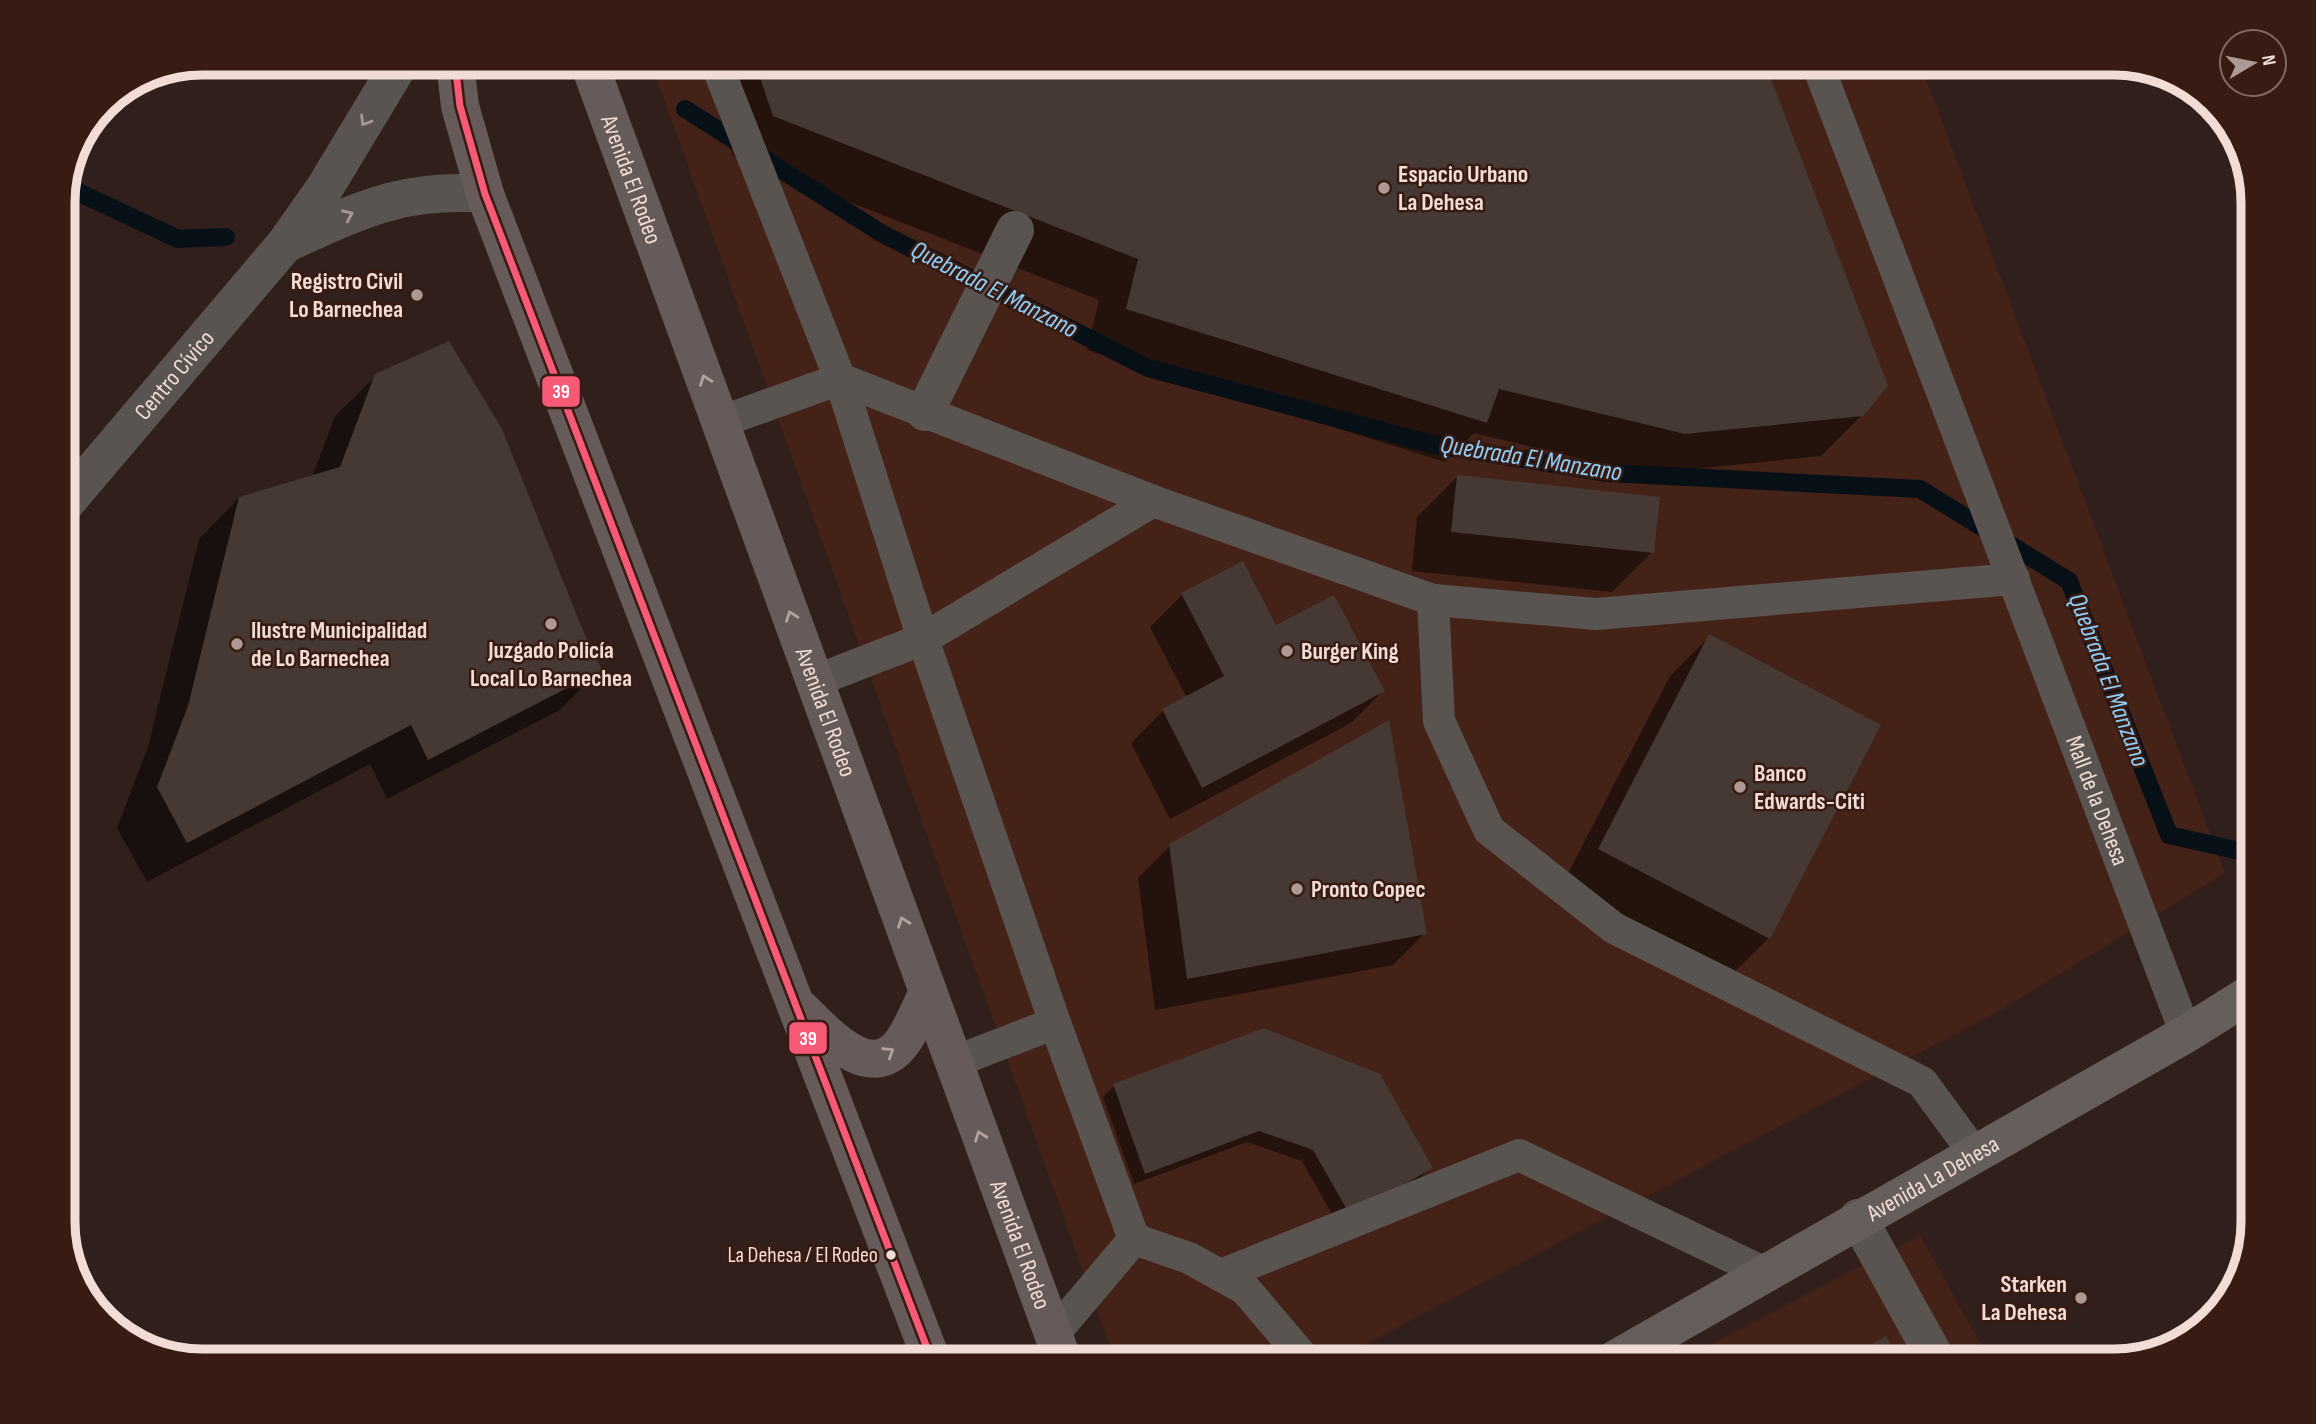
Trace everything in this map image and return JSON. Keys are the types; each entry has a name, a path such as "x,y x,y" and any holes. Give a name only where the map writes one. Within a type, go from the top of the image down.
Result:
{"main road":[{"path":"456,76 460,106 485,194 927,1349"},
{"name":"Avenida El Rodeo","path":"594,76 1058,1348"},
{"path":"795,1002 827,1035 866,1060 884,1058 902,1043 928,992"},
{"name":"Avenida La Dehesa","path":"1633,1349 1858,1218 2186,1034 2241,1000"}],"street":[{"name":"Centro Cívico","path":"76,491 286,243 324,189 392,76"},
{"name":"Centro Cívico","path":"286,243 373,204 445,191 485,194"},
{"path":"925,412 1015,230"},
{"path":"1858,1218 1930,1349"}],"lane":[{"name":"Mall de la Dehesa","path":"1822,75 2186,1034"},
{"path":"721,76 840,379 923,639 1055,1023 1134,1239"},
{"path":"720,422 840,379 1153,501 1433,600 1596,614 2012,573"},
{"path":"815,681 923,639 1153,501"},
{"path":"1433,600 1439,721 1489,830 1614,928 1922,1082 1974,1153"},
{"path":"954,1062 1055,1023"},
{"path":"1221,1275 1519,1155 1765,1273"},
{"path":"1134,1239 1189,1258 1245,1289 1296,1349"},
{"path":"1058,1348 1134,1239"}],"shaded area":[{"path":"1925,75 2225,873 2006,1007 1357,1349 1111,1349 656,76"},
{"path":"1920,1235 1983,1349 1702,1349"}],"building":[{"name":"Espacio Urbano La Dehesa","path":"1770,75 1888,386 1863,416 1685,434 1499,389 1487,423 1126,309 1138,259 773,116 759,76"},
{"path":"449,341 502,429 584,633 602,670 428,760 411,725 187,843 157,787 188,706 239,497 340,467 375,374"},
{"path":"1457,475 1660,497 1654,553 1451,532"},
{"name":"Burger King","path":"1243,561 1276,625 1334,595 1385,691 1202,788 1162,709 1224,676 1181,593"},
{"name":"Banco Edwards-Citi","path":"1709,634 1881,725 1770,939 1598,849"},
{"name":"Pronto Copec","path":"1389,720 1427,934 1187,979 1169,844"},
{"path":"1264,1028 1380,1074 1433,1168 1350,1215 1313,1150 1259,1131 1145,1174 1113,1084"},
{"path":"1886,1336 1893,1349 1862,1349"}],"waterway":[{"name":"Quebrada El Manzano","path":"685,109 881,233 1148,368 1431,444 1608,473 1920,489 2069,581 2169,835 2241,851"},
{"name":"Quebrada El Manzano","path":"76,191 178,239 226,237"}],"transit line":[{"name":"39","path":"456,76 460,106 485,194 927,1349"}],"place":[{"name":"Espacio Urbano La Dehesa","path":"1384,188"},
{"name":"Registro Civil Lo Barnechea","path":"417,295"},
{"name":"Juzgado Policía Local Lo Barnechea","path":"551,624"},
{"name":"Ilustre Municipalidad de Lo Barnechea","path":"237,644"},
{"name":"Burger King","path":"1287,651"},
{"name":"Banco Edwards-Citi","path":"1740,787"},
{"name":"Pronto Copec","path":"1297,889"},
{"name":"La Dehesa / El Rodeo","path":"891,1255"},
{"name":"Starken La Dehesa","path":"2081,1298"}]}
